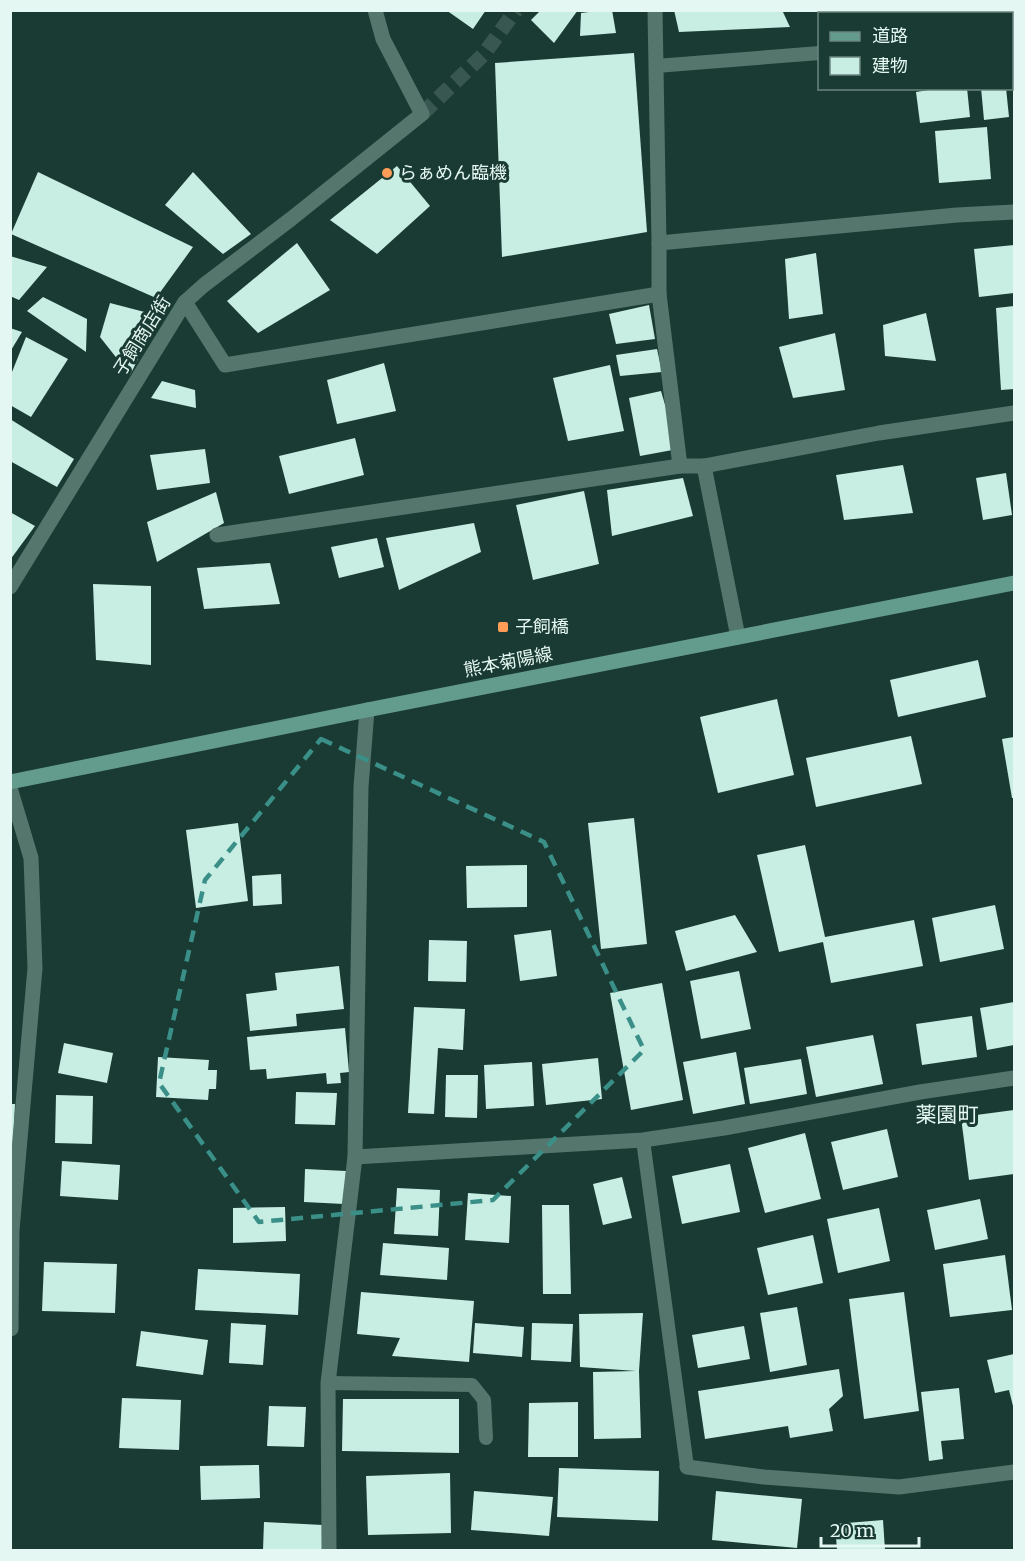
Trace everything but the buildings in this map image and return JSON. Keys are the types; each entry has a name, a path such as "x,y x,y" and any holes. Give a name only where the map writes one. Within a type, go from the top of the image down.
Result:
{"main road":[{"name":"熊本菊陽線","path":"10,782 1014,583"}],"street":[{"name":"子飼商店街","path":"10,587 185,302 422,114 383,39 375,10"},
{"path":"655,10 659,294 680,465"},
{"path":"659,243 957,215 1014,212"},
{"path":"185,302 225,365 659,294"},
{"path":"217,535 680,465 704,466 879,433 1014,413"},
{"path":"704,466 738,637"},
{"path":"329,1551 328,1383 355,1157 361,787 367,710"},
{"path":"10,788 31,858 35,968 11,1230 11,1329"},
{"path":"355,1157 643,1140 1014,1078"},
{"path":"687,1467 764,1476 899,1486 1014,1472"}],"lane":[{"path":"656,66 818,53"},
{"path":"643,1140 687,1467"},
{"path":"328,1383 472,1385 484,1400 486,1438"}],"highlighted area":[{"path":"321,739 544,842 644,1050 493,1200 259,1222 159,1083 205,880"}],"tunnel":[{"path":"422,114 484,54 516,10"}],"place":[{"name":"らぁめん臨機","path":"387,173"},
{"name":"子飼橋","path":"503,627"}],"district":[{"name":"薬園町","path":"947,1115"}]}
